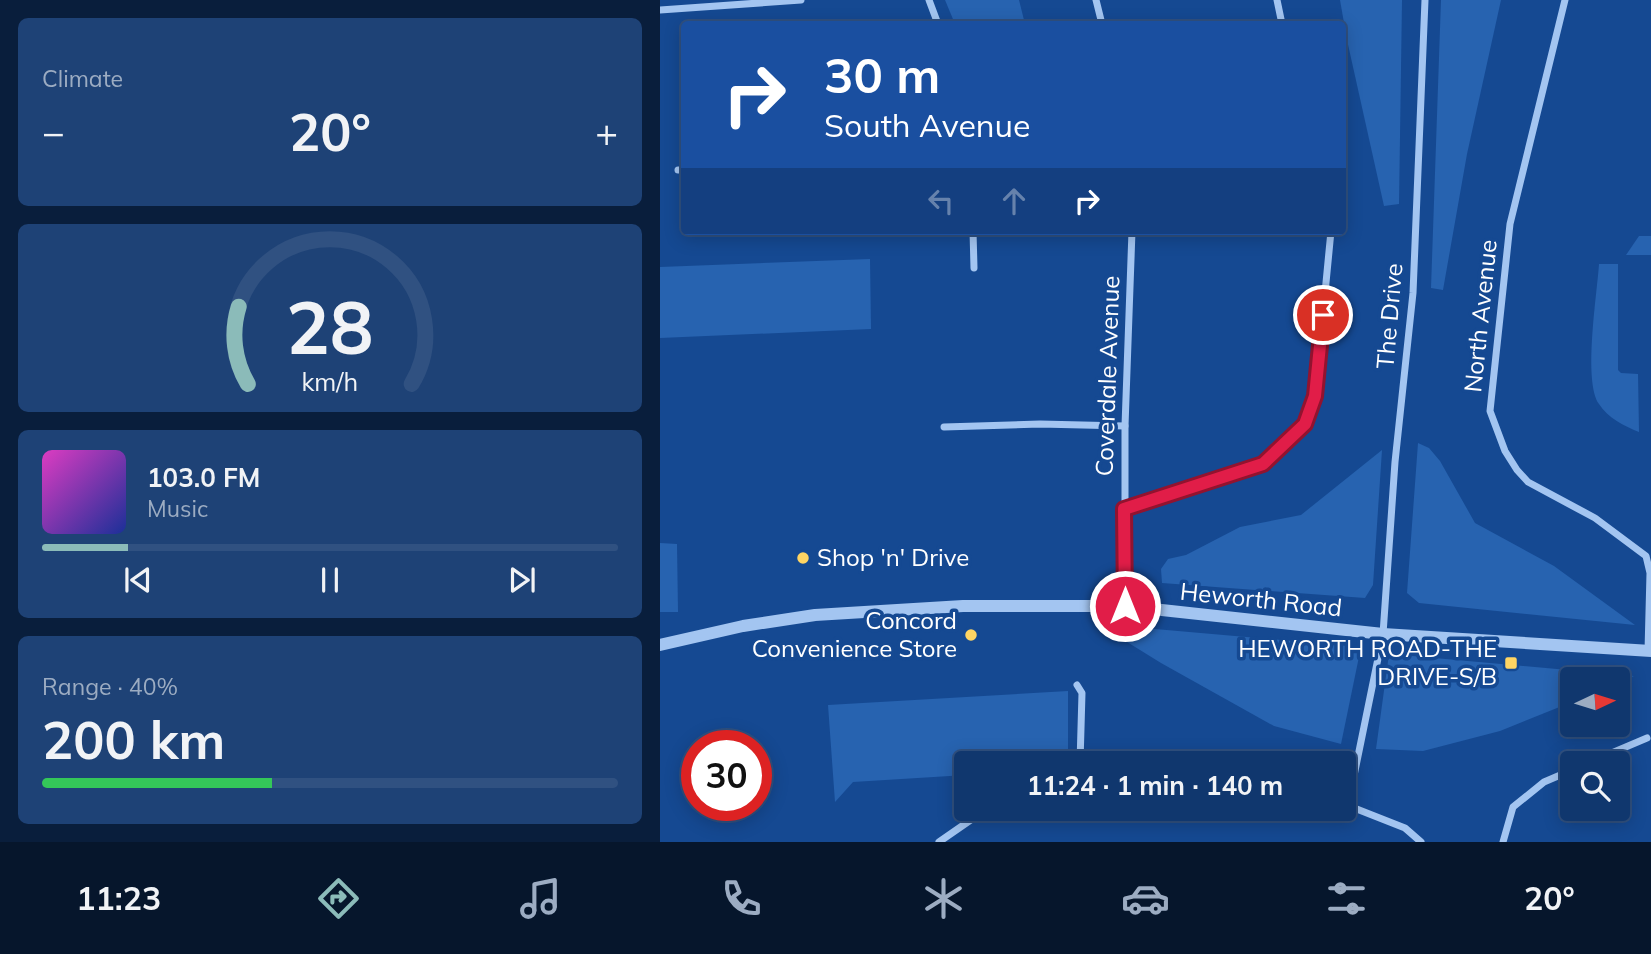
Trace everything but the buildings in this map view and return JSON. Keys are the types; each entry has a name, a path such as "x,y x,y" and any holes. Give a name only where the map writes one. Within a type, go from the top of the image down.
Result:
{"street":[{"path":"660,10 730,2 801,0"},
{"path":"929,0 937,21"},
{"path":"1096,0 1101,21"},
{"path":"1277,0 1281,21"},
{"name":"The Drive","path":"1356,759 1383,634 1395,462 1413,293 1425,0"},
{"name":"North Avenue","path":"1565,0 1510,224 1490,411 1505,450 1528,482 1595,518 1646,556 1650,572 1650,651"},
{"path":"973,235 974,268"},
{"name":"Coverdale Avenue","path":"1125,606 1125,426 1132,235"},
{"path":"1124,509 1263,464 1305,424 1315,396 1331,235"},
{"path":"944,427 1040,424 1125,426"},
{"name":"Heworth Road","path":"660,645 743,626 815,615 963,606 1125,606 1383,634 1650,651"},
{"path":"1077,685 1082,693 1080,751"},
{"path":"1616,751 1647,738"},
{"path":"1503,842 1513,807 1544,782 1560,775"},
{"path":"1356,809 1405,828 1421,842"},
{"path":"939,842 969,821"}],"shaded area":[{"path":"945,0 1019,0 1024,21 954,21"},
{"path":"1340,0 1402,0 1399,204 1384,206 1347,40 1346,21 1344,21"},
{"path":"1441,0 1501,0 1467,154 1443,290 1431,288"},
{"path":"1639,236 1651,236 1651,255 1626,255"},
{"path":"870,259 871,329 660,338 660,267"},
{"path":"1599,264 1618,264 1618,370 1621,373 1638,374 1639,432 1607,413 1594,393 1591,358"},
{"path":"1418,443 1429,448 1440,461 1475,523 1554,566 1635,625 1419,603 1407,593"},
{"path":"1382,450 1373,585 1365,598 1162,583 1161,569 1168,559 1186,555 1240,527 1301,515"},
{"path":"660,543 677,544 678,612 660,612"},
{"path":"1098,624 1361,647 1341,744 1274,726 1161,663"},
{"path":"1389,654 1560,669 1560,707 1500,731 1423,751 1376,749"},
{"path":"1068,691 1068,751 954,751 954,776 853,782 835,802 828,705"}],"place":[{"name":"Shop 'n' Drive","path":"803,558"},
{"name":"Concord Convenience Store","path":"971,635"},
{"name":"HEWORTH ROAD-THE DRIVE-S/B","path":"1511,663"}],"route":[{"path":"1125,606 1124,509 1263,464 1305,424 1315,396 1323,315"}]}
